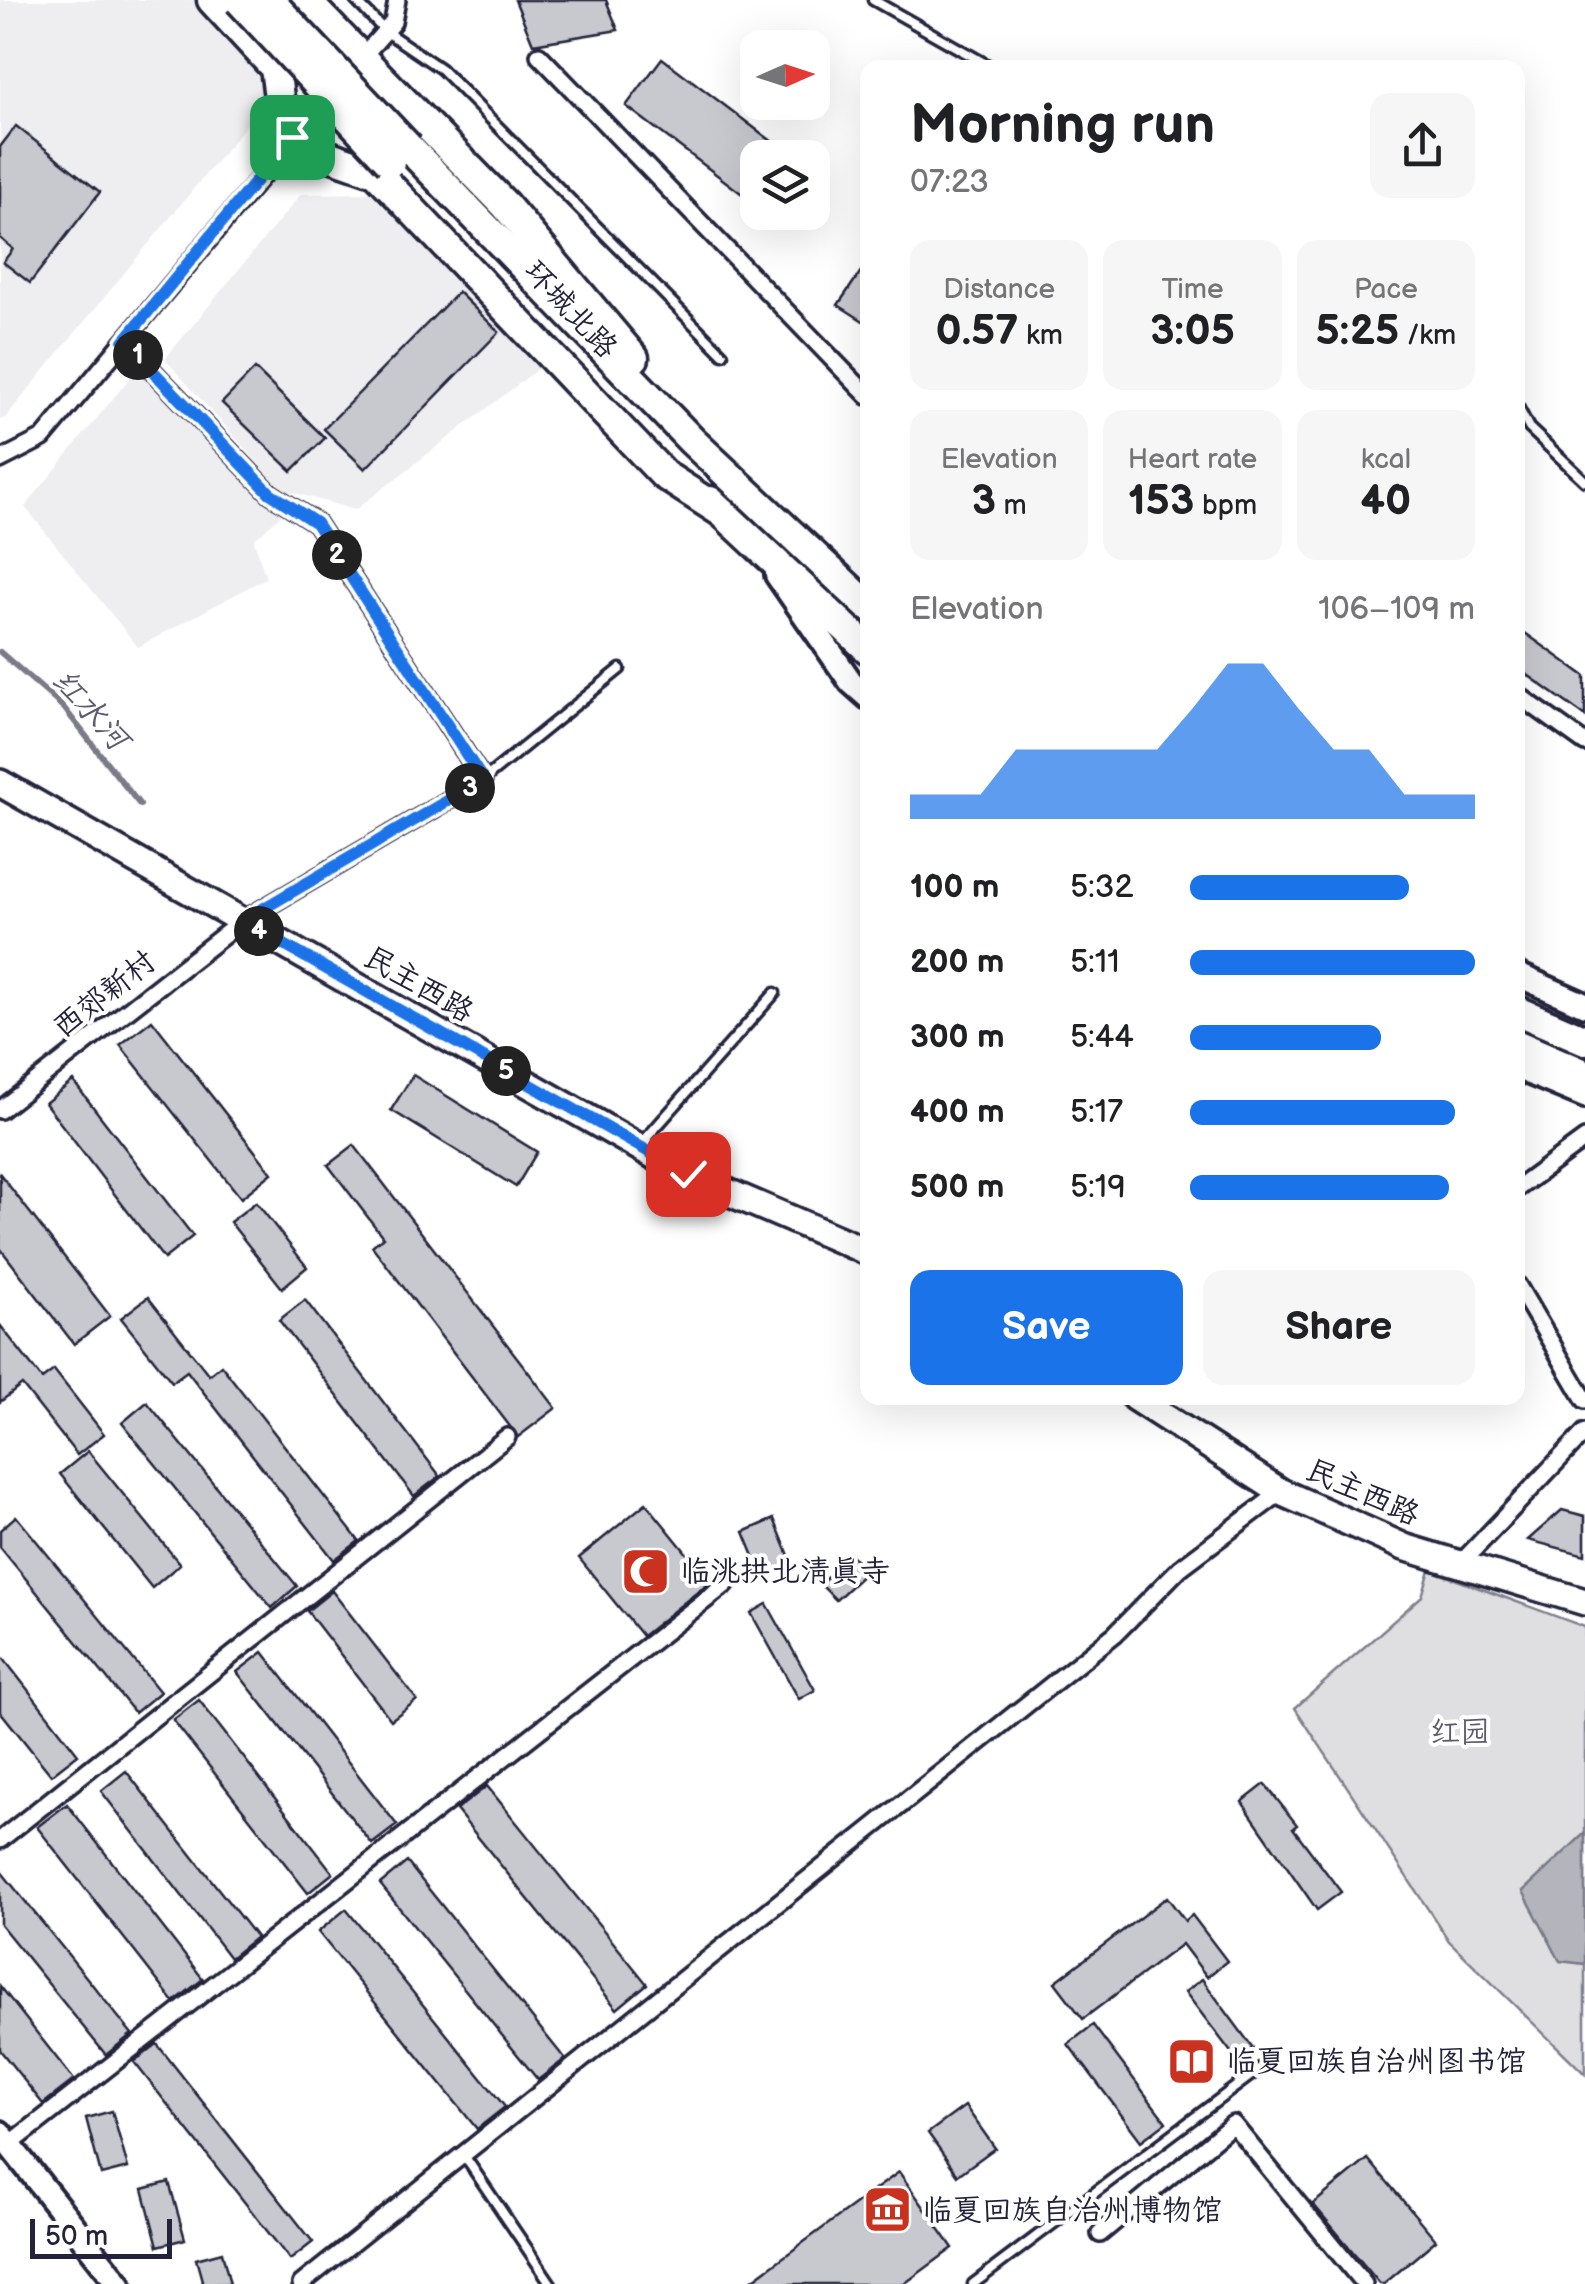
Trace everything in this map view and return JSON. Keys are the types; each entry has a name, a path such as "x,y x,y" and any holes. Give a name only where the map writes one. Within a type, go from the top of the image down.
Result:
{"highway":[{"path":"212,0 275,68 282,119 292,137 324,154 376,172 664,475 723,513"},
{"name":"环城北路","path":"239,0 692,441 860,599"},
{"name":"环城北路","path":"269,0 669,462 860,641"},
{"path":"305,0 517,219 622,342 692,441"},
{"path":"1525,1014 1585,1040"},
{"path":"1525,1048 1585,1074"}],"main road":[{"path":"774,518 860,583"},
{"path":"755,543 860,690"},
{"name":"民主西路","path":"0,783 688,1174 860,1249"},
{"path":"1525,978 1585,1005"},
{"path":"1525,1071 1585,1096"},
{"name":"民主西路","path":"1146,1405 1281,1492 1404,1547 1585,1602"},
{"path":"4,2139 119,2284"}],"street":[{"path":"0,460 43,438 292,137 393,22 397,0"},
{"path":"539,55 860,388"},
{"path":"124,341 270,493 316,523 483,780"},
{"path":"1525,700 1585,743"},
{"name":"西郊新村","path":"0,1110 242,921 483,780"},
{"path":"1525,1183 1585,1139"},
{"path":"1525,1298 1585,1400"},
{"path":"1460,1564 1585,1432"},
{"path":"0,1840 507,1437"},
{"path":"301,2284 1115,1634 1180,1568 1281,1492"},
{"path":"4,2139 726,1584"},
{"path":"1100,2234 1234,2124 1364,2284"}],"lane":[{"path":"355,0 385,31 441,69 723,354"},
{"path":"873,0 980,60"},
{"path":"1525,420 1585,480"},
{"path":"483,780 620,669"},
{"path":"639,1146 775,993"},
{"path":"974,2284 1270,2061"},
{"path":"463,2154 550,2284"}],"shaded area":[{"path":"0,0 207,0 294,67 0,420"},
{"path":"372,193 539,368 355,510 281,489 165,359 301,194"},
{"path":"141,364 286,510 254,540 266,578 138,647 25,507"},
{"path":"1585,1833 1585,1964 1560,1961 1523,1891"}],"green space":[{"name":"红园","path":"1430,1570 1585,1627 1585,2074 1449,1941 1295,1708 1422,1596"}],"building":[{"path":"515,0 606,0 618,30 533,44"},
{"path":"662,58 770,140 740,140 740,192 626,106"},
{"path":"16,126 100,192 30,283 3,262 13,249 0,238 0,147"},
{"path":"860,273 860,319 838,305"},
{"path":"458,292 499,332 365,469 324,429"},
{"path":"255,369 325,438 292,471 222,403"},
{"path":"1525,633 1585,676 1585,716 1525,673"},
{"path":"152,1020 272,1173 241,1198 120,1045"},
{"path":"413,1075 537,1152 516,1187 391,1110"},
{"path":"73,1081 193,1236 164,1259 45,1103"},
{"path":"354,1145 556,1408 518,1437 372,1246 383,1237 328,1165"},
{"path":"0,1174 110,1316 74,1344 0,1248"},
{"path":"256,1202 307,1267 282,1288 230,1222"},
{"path":"148,1297 209,1375 221,1365 359,1541 334,1560 187,1371 172,1382 121,1318"},
{"path":"305,1300 440,1476 414,1496 279,1320"},
{"path":"0,1325 42,1379 54,1370 104,1434 77,1455 22,1385 0,1402"},
{"path":"147,1402 297,1586 272,1608 122,1423"},
{"path":"88,1451 180,1564 152,1588 60,1474"},
{"name":"临洮拱北清真寺","path":"646,1503 710,1582 642,1636 579,1558"},
{"path":"1562,1510 1585,1516 1585,1555 1528,1540"},
{"path":"16,1516 160,1692 135,1713 0,1547 0,1530"},
{"path":"774,1519 793,1565 763,1578 744,1532"},
{"path":"851,1555 867,1571 836,1600 820,1584"},
{"path":"332,1591 417,1700 391,1720 307,1611"},
{"path":"767,1604 815,1690 799,1699 751,1613"},
{"path":"263,1652 397,1825 372,1844 237,1672"},
{"path":"0,1654 78,1754 51,1775 0,1711"},
{"path":"199,1700 333,1873 308,1893 173,1720"},
{"path":"126,1771 256,1937 230,1958 101,1791"},
{"path":"1265,1784 1341,1892 1317,1910 1242,1802"},
{"path":"487,1786 647,1984 617,2009 456,1810"},
{"path":"67,1804 203,1979 174,2002 37,1827"},
{"path":"407,1862 565,2059 538,2080 380,1884"},
{"path":"0,1870 132,2034 106,2055 0,1924"},
{"path":"1167,1897 1185,1921 1192,1915 1227,1961 1207,1977 1182,1944 1083,2019 1055,1982"},
{"path":"346,1909 505,2107 477,2129 318,1932"},
{"path":"1202,1979 1253,2048 1237,2060 1185,1992"},
{"path":"0,1986 74,2080 43,2104 0,2050"},
{"path":"1093,2025 1166,2122 1141,2141 1068,2044"},
{"path":"157,2044 313,2242 290,2260 134,2062"},
{"path":"965,2106 995,2148 958,2175 928,2133"},
{"path":"112,2111 128,2168 101,2175 86,2118"},
{"path":"1368,2159 1436,2240 1384,2284 1313,2204"},
{"name":"临夏回族自治州博物馆","path":"899,2172 953,2248 904,2284 747,2284"},
{"path":"169,2182 185,2239 158,2246 143,2189"},
{"path":"222,2252 230,2284 203,2284 196,2259"}],"waterway":[{"name":"红水河","path":"0,652 64,708 140,805"}],"place":[{"name":"临洮拱北清真寺","path":"645,1571"},
{"name":"临夏回族自治州图书馆","path":"1191,2061"},
{"name":"临夏回族自治州博物馆","path":"887,2210"}],"route":[{"path":"292,137 124,341 270,493 316,523 483,780 242,921 688,1174"}]}
